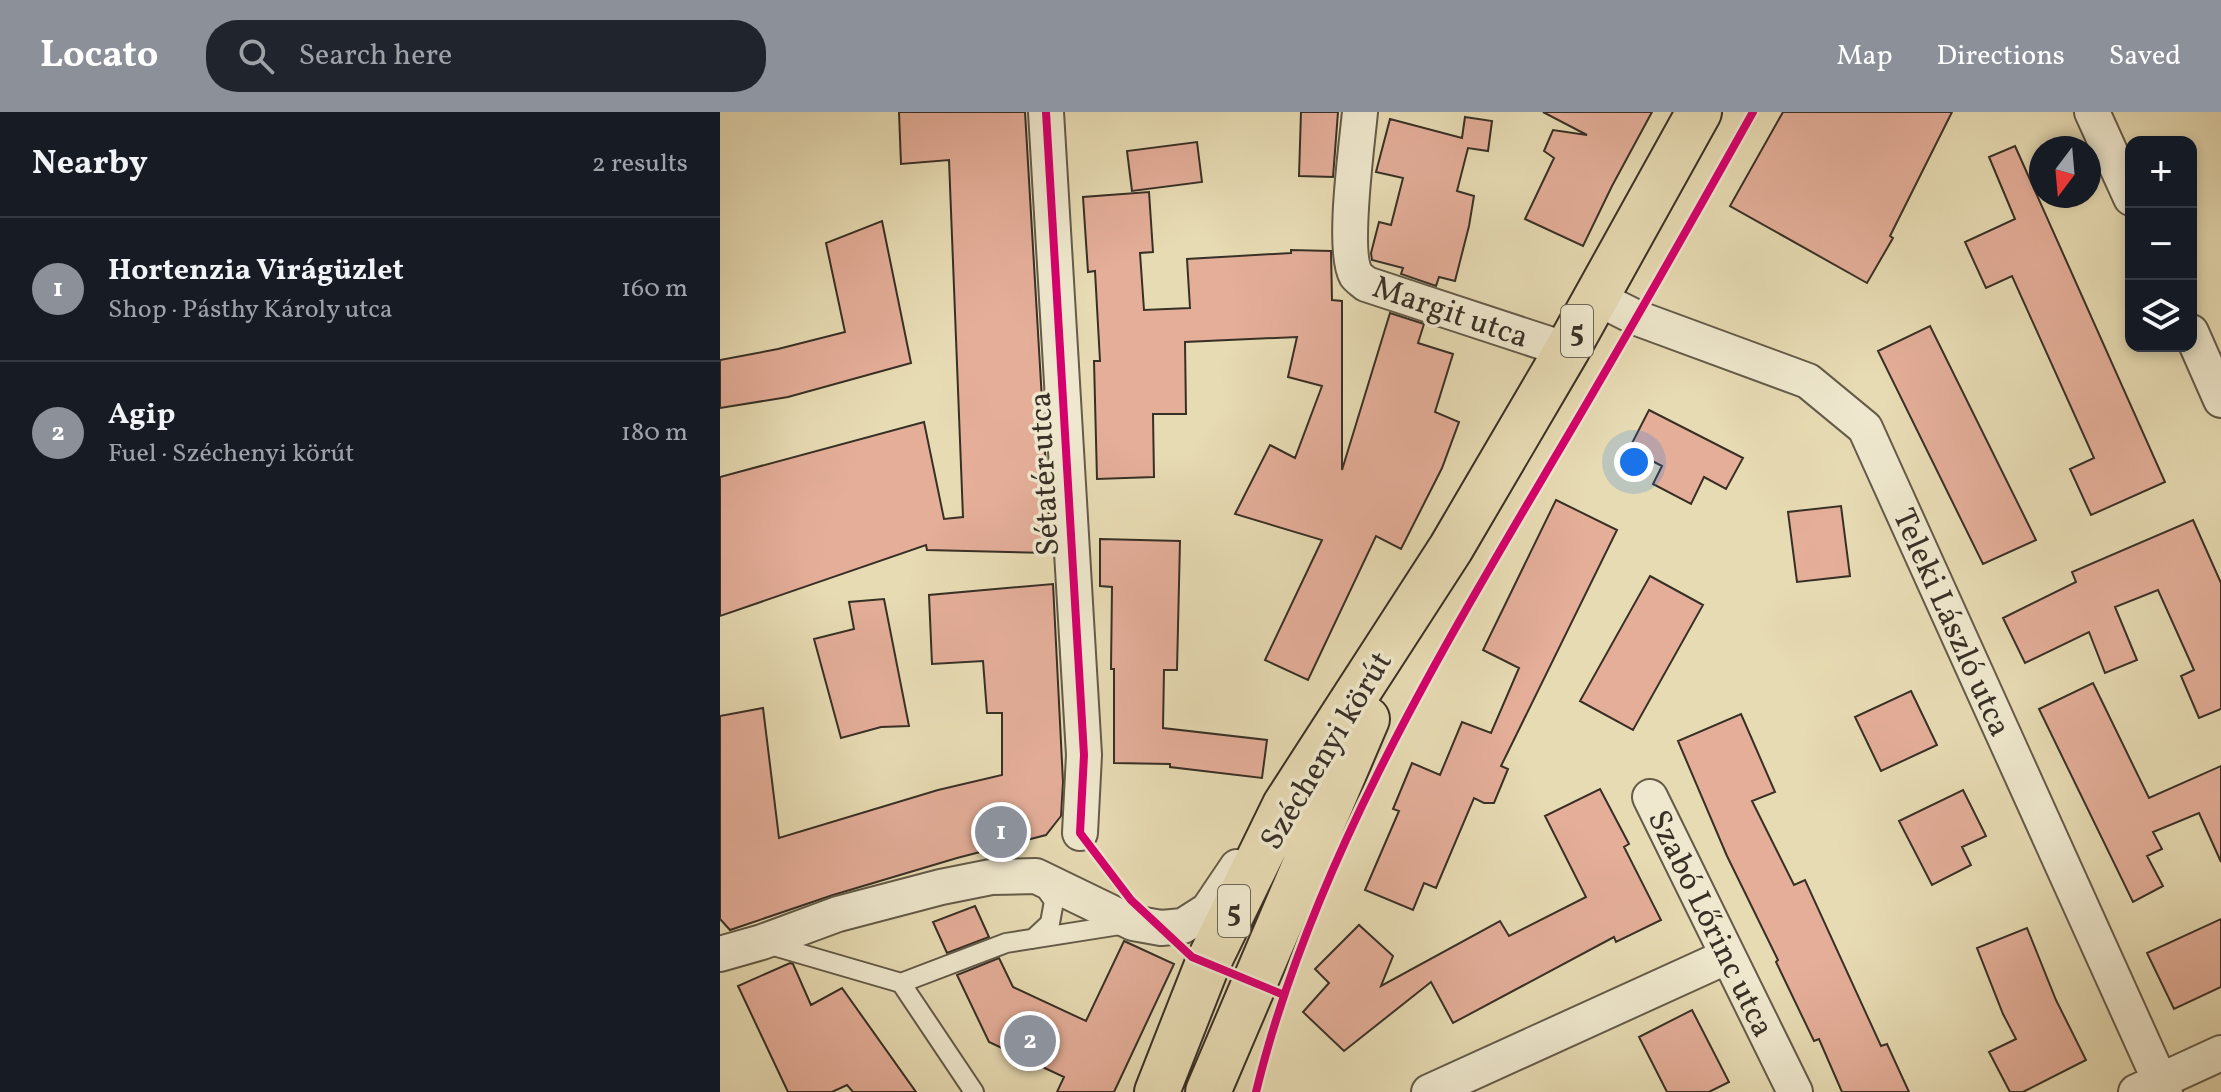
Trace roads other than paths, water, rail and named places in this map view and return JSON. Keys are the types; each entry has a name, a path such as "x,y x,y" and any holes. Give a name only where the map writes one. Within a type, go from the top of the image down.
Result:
{"main road":[{"name":"Széchenyi körút","path":"1157,1092 1207,965 1285,805 1451,548 1567,350 1699,112"},
{"name":"Széchenyi körút","path":"1208,1092 1380,689 1451,548"},
{"name":"5","path":"1234,1092 1248,999"}],"street":[{"name":"Sétatér utca","path":"1046,112 1084,755 1080,833"},
{"name":"Margit utca","path":"1360,112 1351,212 1353,263 1357,277 1366,284 1567,350"},
{"path":"2092,112 2125,185"},
{"name":"Teleki László utca","path":"1595,297 1637,318 1808,381 1865,428 2153,1088"},
{"path":"2197,346 2221,400"},
{"name":"Szabó Lőrinc utca","path":"1650,797 1795,1092"},
{"path":"720,954 838,914 991,877 1036,876 1133,923 1161,928 1183,926 1208,910 1244,856 1285,805"},
{"path":"1429,1092 1728,956"},
{"path":"2153,1088 2221,1053"}],"lane":[{"path":"1033,939 1050,923 1054,901 1036,876"},
{"path":"762,942 901,983 1006,943 1133,923"},
{"path":"901,983 974,1092"}],"place":[{"name":"Hortenzia Virágüzlet","path":"1001,832"},
{"name":"Agip","path":"1030,1041"}]}
